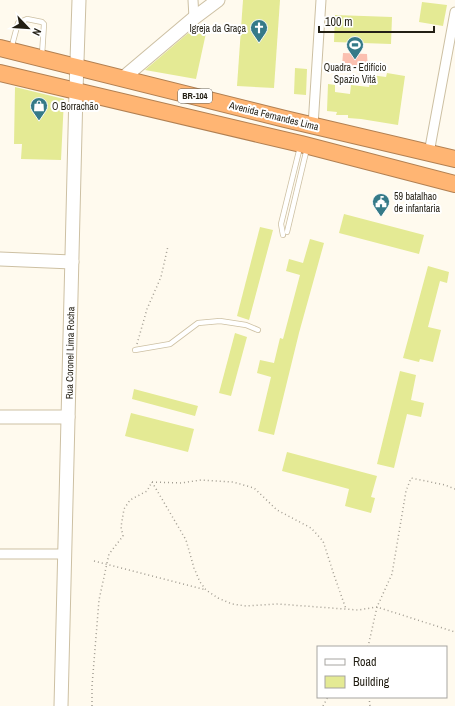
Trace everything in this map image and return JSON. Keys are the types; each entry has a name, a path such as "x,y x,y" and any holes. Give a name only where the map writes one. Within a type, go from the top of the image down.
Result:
{"highway":[{"name":"Avenida Fernandes Lima","path":"6,49 313,126 455,159"},
{"name":"Avenida Fernandes Lima","path":"0,73 304,145 455,184"},
{"path":"285,119 296,131 304,145 317,135 330,130"}],"street":[{"name":"Rua Coronel Lima Rocha","path":"61,706 79,0"},
{"path":"193,0 194,18"},
{"path":"122,78 218,0"},
{"path":"313,126 321,0"},
{"path":"429,154 455,12"},
{"path":"0,260 72,262"},
{"path":"0,416 68,417"},
{"path":"0,554 65,554"}],"lane":[{"path":"6,49 18,22 27,19 42,22 44,24 42,58"},
{"path":"304,145 285,233 281,224 304,145"},
{"path":"135,350 170,344 198,324 220,321 246,325 258,330"}],"path":[{"path":"135,350 147,309 161,277 168,246"},
{"path":"368,646 377,607 392,574 406,491 411,478 445,485 455,489"},
{"path":"152,482 201,480 233,482 254,488 277,510 311,528 323,540 346,609"},
{"path":"92,706 92,686 99,600 106,565 109,554 123,536 121,527 124,509 130,500 147,491 152,482"},
{"path":"152,482 186,540 194,568 200,582 206,590 218,598 232,604 246,606 278,604 358,610 377,607 455,632"},
{"path":"94,561 206,590"}],"shaded area":[{"name":"Quadra - Edifício Spazio Vitá","path":"343,53 367,54 368,69 342,67"}],"building":[{"name":"Igreja da Graça","path":"243,0 280,0 274,88 237,86"},
{"path":"422,2 447,5 443,26 419,22"},
{"path":"335,15 392,17 391,44 334,42"},
{"path":"193,29 206,33 196,79 145,70"},
{"path":"295,68 307,69 306,95 294,94"},
{"path":"387,73 405,76 398,125 348,118 348,115 336,115 337,112 327,111 328,84 335,85 335,92 350,94 351,85 369,87 371,75 386,77"},
{"name":"O Borrachão","path":"15,87 64,99 61,160 21,159 22,144 14,144"},
{"path":"344,214 424,235 419,254 339,233"},
{"path":"260,227 273,230 249,320 237,316"},
{"path":"310,239 324,243 299,333 274,435 258,431 271,377 257,373 260,360 274,363 280,338 283,339 300,275 286,271 289,259 303,263"},
{"path":"428,266 449,272 447,283 440,281 428,327 441,330 433,362 420,359 419,362 403,358"},
{"path":"235,333 247,337 231,396 219,393"},
{"path":"400,371 416,375 411,400 424,403 421,417 407,414 394,468 377,464"},
{"path":"134,389 198,406 195,416 132,399"},
{"path":"131,413 194,429 188,452 125,436"},
{"path":"287,452 377,476 371,497 375,498 371,513 345,506 349,489 282,471"}],"place":[{"name":"Igreja da Graça","path":"259,43"},
{"name":"Quadra - Edifício Spazio Vitá","path":"355,60"},
{"name":"O Borrachão","path":"39,121"},
{"name":"59 batalhao de infantaria","path":"381,217"}]}
